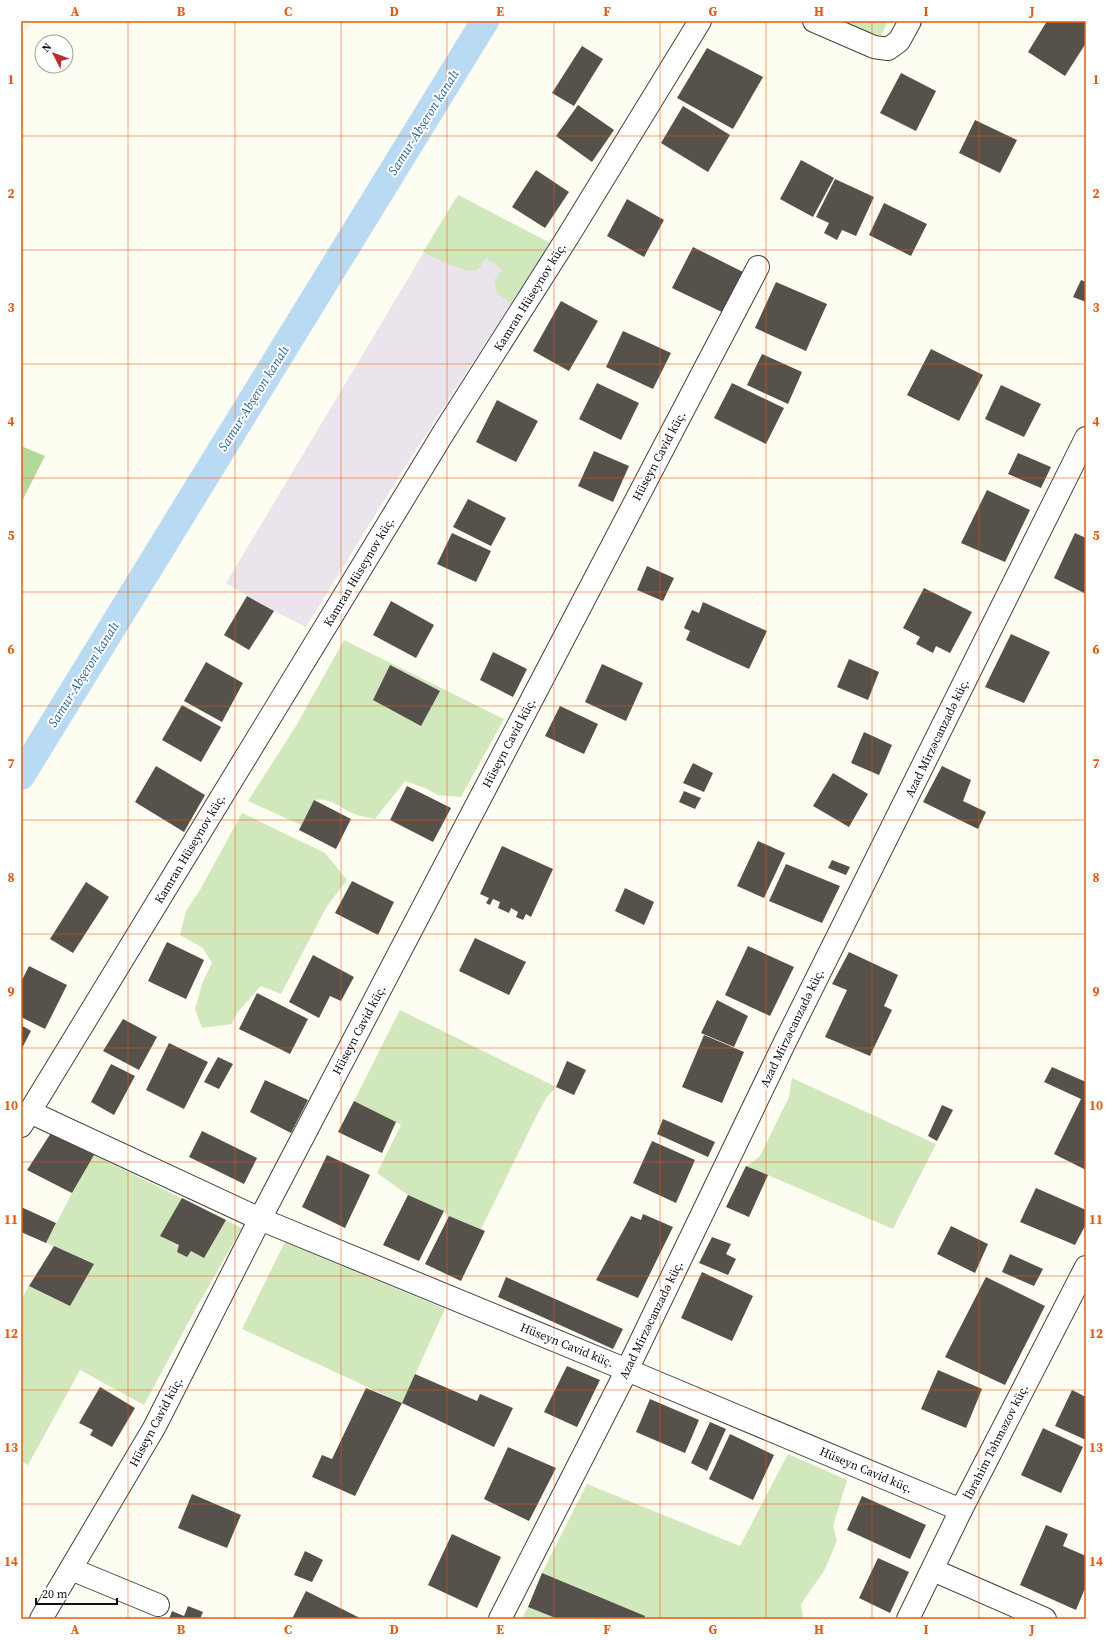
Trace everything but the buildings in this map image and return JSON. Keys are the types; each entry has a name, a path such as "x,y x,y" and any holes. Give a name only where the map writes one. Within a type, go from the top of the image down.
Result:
{"street":[{"name":"Kamran Hüseynov küç.","path":"26,1119 440,439 567,238 700,21"},
{"path":"814,21 874,47 888,49 899,41 910,21"},
{"name":"Hüseyn Cavid küç.","path":"41,1619 154,1428 260,1219 758,267"},
{"name":"Azad Mirzəcanzadə küç.","path":"500,1619 627,1370 784,1044 1086,438"},
{"name":"Hüseyn Cavid küç.","path":"26,1119 260,1219 627,1370 961,1510"},
{"name":"İbrahim Təhməzov küç.","path":"908,1619 961,1510 1086,1266"},
{"path":"71,1569 158,1604"},
{"path":"933,1570 1045,1619"}],"shaded area":[{"path":"458,195 550,243 398,478 306,627 274,611 226,583"}],"green space":[{"path":"840,21 888,21 881,36 849,27"},
{"path":"458,195 550,243 511,304 497,293 494,280 502,270 486,258 477,270 473,271 450,265 423,252"},
{"path":"21,446 45,456 21,503"},
{"path":"344,640 504,719 461,797 438,795 425,788 405,781 375,819 350,812 333,803 319,799 314,800 301,825 248,801 296,726"},
{"path":"242,813 325,853 347,880 327,906 281,994 261,986 236,1014 232,1024 202,1028 195,1009 203,981 212,963 203,948 180,935 186,911 200,890"},
{"path":"400,1010 556,1087 546,1098 481,1229 449,1216 444,1211 408,1195 377,1173 401,1125 354,1101"},
{"path":"792,1078 936,1144 893,1229 747,1166 760,1156 789,1097"},
{"path":"94,1155 242,1228 195,1310 144,1405 80,1370 28,1465 21,1461 21,1300 29,1286 70,1306 94,1264 46,1243"},
{"path":"285,1242 445,1309 402,1403 242,1329"},
{"path":"788,1454 847,1480 833,1526 837,1541 824,1571 801,1604 803,1619 644,1619 542,1573 587,1484 740,1546"},
{"path":"528,1607 558,1619 522,1619"}],"waterway":[{"name":"Samur-Abşeron kanalı","path":"21,776 485,21"}]}
